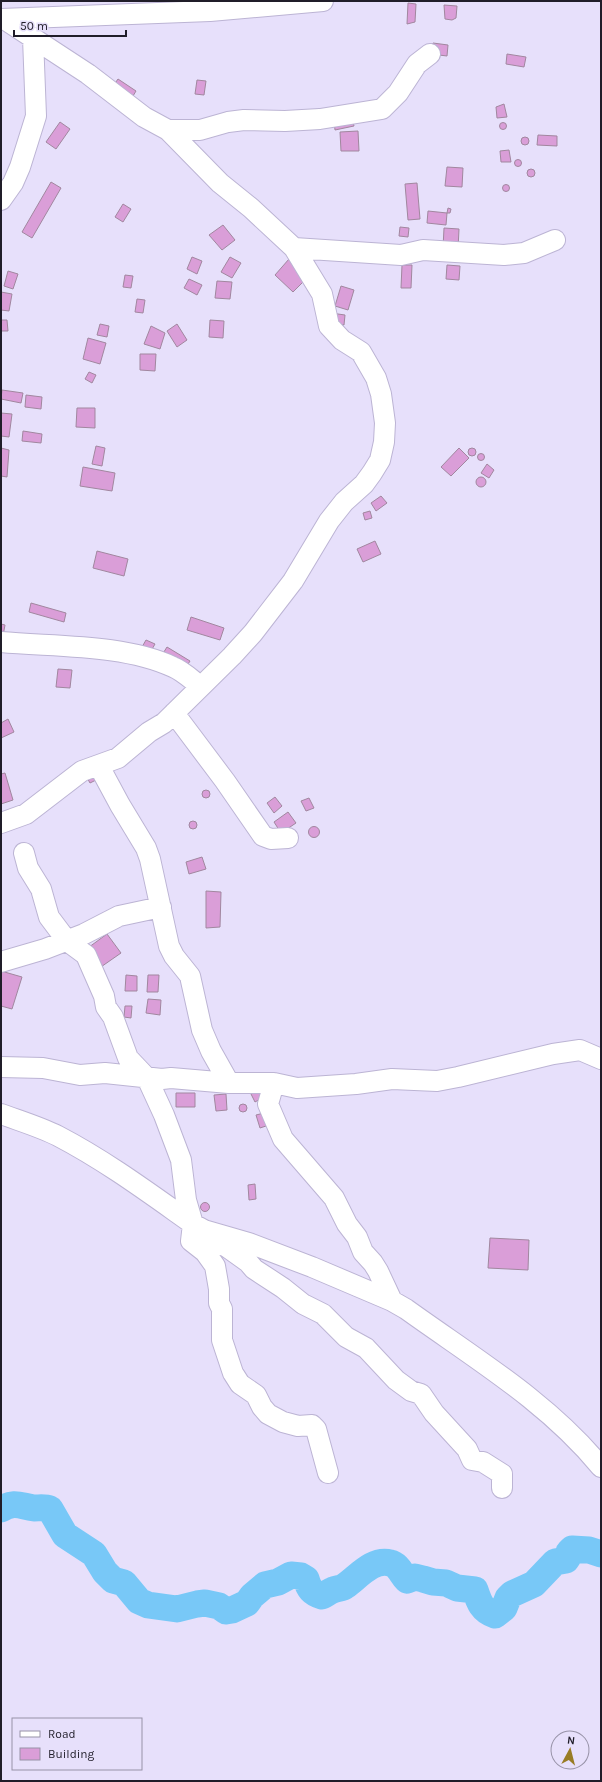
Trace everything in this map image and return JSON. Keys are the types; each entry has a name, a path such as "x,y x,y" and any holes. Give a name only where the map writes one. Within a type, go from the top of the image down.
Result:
{"street":[{"path":"3,19 210,11 323,1"},
{"path":"1,823 26,814 82,771 118,758 149,732 164,723 248,639 277,603 293,581 329,521 344,502 364,484 372,473 380,460 384,442 384,416 381,394 376,378 361,352 342,340 330,326 322,294 294,248 251,208 220,184 168,130 144,117 88,74 3,19"},
{"path":"1,200 13,183 20,167 36,116 33,38"},
{"path":"168,130 200,130 228,122 244,120 285,121 320,119 382,109 398,93 417,64 430,54"},
{"path":"294,248 387,255 401,255 423,250 504,255 524,253 555,240"},
{"path":"1,642 69,646 133,654 151,658 174,667 200,686"},
{"path":"174,713 225,781 263,836 271,839 288,838"},
{"path":"99,766 146,848 169,946 174,956 190,976 202,1030 211,1051 229,1083"},
{"path":"24,853 28,868 41,889 49,917 67,941 86,955 104,996 106,1007 113,1017 128,1058 147,1078 181,1160 186,1200 193,1224 191,1241 205,1252 215,1266 219,1289 219,1303 222,1309 222,1340 233,1372 240,1384 256,1395 262,1407 268,1414 283,1422 298,1426 312,1425 316,1429 328,1473"},
{"path":"1,962 67,941 119,916 161,907"},
{"path":"1,1067 43,1068 80,1075 106,1073 147,1078 274,1084 297,1088 356,1084 392,1079 437,1081 458,1078 553,1054 580,1050 601,1059"},
{"path":"274,1084 268,1104 283,1139 334,1198 363,1252 373,1263 392,1301"},
{"path":"1,1114 56,1135 85,1150 108,1164 193,1224 204,1230 249,1243 312,1267 392,1301 541,1406 582,1444 601,1468"},
{"path":"193,1224 206,1239 227,1247 303,1304 323,1314 346,1336 366,1348 396,1380 411,1391 421,1394 434,1413 467,1449 472,1460 482,1462 502,1474 502,1488"}],"building":[{"path":"408,3 416,4 415,22 407,24"},
{"path":"444,5 457,6 456,18 452,20 445,19"},
{"path":"433,43 448,45 447,56 431,54"},
{"path":"507,54 526,57 524,67 506,64"},
{"path":"118,79 136,91 130,101 111,89"},
{"path":"197,80 206,81 204,95 195,94"},
{"path":"504,104 507,117 497,118 496,107"},
{"path":"352,117 354,126 335,130 334,120"},
{"path":"60,122 70,129 56,149 46,142"},
{"path":"503,122 506,123 506,129 503,130 500,129 499,126 500,123"},
{"path":"358,131 359,151 341,151 340,132"},
{"path":"538,135 557,136 557,146 537,145"},
{"path":"523,137 527,137 529,141 527,145 523,145 521,143 521,139"},
{"path":"509,150 511,162 501,162 500,151"},
{"path":"518,159 521,160 521,166 518,167 515,166 514,163 515,160"},
{"path":"447,167 463,168 462,187 445,186"},
{"path":"531,169 534,170 534,176 531,177 528,176 527,173 528,170"},
{"path":"51,182 61,188 32,238 22,232"},
{"path":"417,183 420,219 408,220 405,184"},
{"path":"506,184 509,185 509,191 506,192 503,191 502,188 503,185"},
{"path":"123,204 131,209 123,222 115,217"},
{"path":"448,208 451,209 450,213 447,213"},
{"path":"428,211 447,213 446,225 427,223"},
{"path":"223,225 235,240 222,250 209,235"},
{"path":"400,227 409,228 408,237 399,236"},
{"path":"444,228 459,229 458,249 443,248"},
{"path":"192,257 202,261 197,274 187,269"},
{"path":"230,257 241,263 232,278 221,272"},
{"path":"289,259 308,277 293,292 275,275"},
{"path":"402,265 412,265 411,288 401,288"},
{"path":"447,265 460,266 459,280 446,279"},
{"path":"8,271 18,274 13,289 4,286"},
{"path":"125,275 133,276 131,288 123,287"},
{"path":"189,279 202,285 197,295 184,288"},
{"path":"217,281 232,282 230,299 215,298"},
{"path":"341,286 354,290 348,310 335,306"},
{"path":"1,292 12,294 9,311 1,310"},
{"path":"137,299 145,300 143,313 135,312"},
{"path":"331,313 345,315 344,325 329,323"},
{"path":"1,320 7,320 8,331 1,331"},
{"path":"210,320 224,321 223,338 209,337"},
{"path":"100,324 109,326 107,337 97,335"},
{"path":"177,324 187,340 177,347 167,331"},
{"path":"151,326 165,333 160,349 144,344"},
{"path":"88,338 106,343 100,364 83,359"},
{"path":"140,354 156,354 155,371 140,370"},
{"path":"89,372 96,375 92,383 85,379"},
{"path":"2,390 23,393 21,403 1,399"},
{"path":"26,395 42,397 41,409 25,407"},
{"path":"77,408 95,408 95,428 76,427"},
{"path":"1,413 12,414 9,437 1,436"},
{"path":"23,431 42,434 41,443 22,441"},
{"path":"96,446 105,448 102,466 92,464"},
{"path":"1,448 9,450 7,477 1,476"},
{"path":"459,448 469,458 451,476 441,467"},
{"path":"470,448 474,448 476,452 474,456 470,456 468,454 468,450"},
{"path":"481,453 484,454 484,460 481,461 478,460 477,457 478,454"},
{"path":"487,464 494,470 489,478 481,473"},
{"path":"83,467 115,473 112,491 80,486"},
{"path":"481,477 486,482 481,487 476,482"},
{"path":"381,496 387,503 376,511 371,503"},
{"path":"370,511 372,518 365,520 363,513"},
{"path":"375,541 381,554 363,562 357,549"},
{"path":"97,551 128,559 124,576 93,568"},
{"path":"31,603 66,613 64,622 29,612"},
{"path":"191,617 224,628 220,640 187,630"},
{"path":"1,624 5,625 3,636 1,636"},
{"path":"146,640 155,644 151,651 142,647"},
{"path":"167,647 190,661 185,669 162,655"},
{"path":"58,669 72,670 70,688 56,687"},
{"path":"8,719 14,732 1,738 1,723"},
{"path":"5,773 13,800 1,804 1,774"},
{"path":"85,774 98,779 90,783"},
{"path":"206,790 209,791 209,797 206,798 203,797 202,794 203,791"},
{"path":"275,797 282,806 274,813 267,803"},
{"path":"309,798 314,808 306,811 301,801"},
{"path":"288,812 296,823 281,833 274,822"},
{"path":"191,821 195,821 197,825 195,829 191,829 189,827 189,823"},
{"path":"312,827 316,827 318,828 318,836 312,837 309,834 309,830"},
{"path":"202,857 206,869 189,874 186,862"},
{"path":"206,891 221,892 220,927 206,928"},
{"path":"107,934 121,953 98,969 85,950"},
{"path":"1,971 22,977 12,1009 1,1006"},
{"path":"126,975 137,976 137,991 125,991"},
{"path":"148,975 159,975 158,992 147,992"},
{"path":"148,999 161,1000 160,1015 146,1013"},
{"path":"125,1006 132,1006 131,1018 124,1017"},
{"path":"258,1088 262,1098 255,1102 250,1092"},
{"path":"176,1093 195,1093 195,1107 176,1107"},
{"path":"226,1094 227,1110 216,1111 214,1095"},
{"path":"241,1104 245,1104 247,1108 245,1112 241,1112 239,1110 239,1106"},
{"path":"268,1112 272,1124 260,1128 256,1115"},
{"path":"255,1184 256,1199 249,1200 248,1185"},
{"path":"203,1203 207,1203 209,1207 207,1211 203,1211 201,1209 201,1205"},
{"path":"490,1238 529,1240 528,1270 488,1268"}],"waterway":[{"path":"1,1509 10,1505 50,1509 65,1535 94,1554 105,1572 113,1580 124,1583 139,1601 148,1605 177,1609 205,1603 219,1606 226,1611 232,1610 247,1603 252,1596 265,1585 278,1582 291,1575 301,1576 306,1579 311,1590 322,1596 332,1590 344,1587 371,1566 384,1562 396,1566 407,1580 415,1577 433,1582 446,1583 457,1588 475,1590 484,1608 495,1615 504,1608 508,1598 512,1594 534,1584 555,1562 566,1560 572,1549 589,1550 601,1554"}]}
